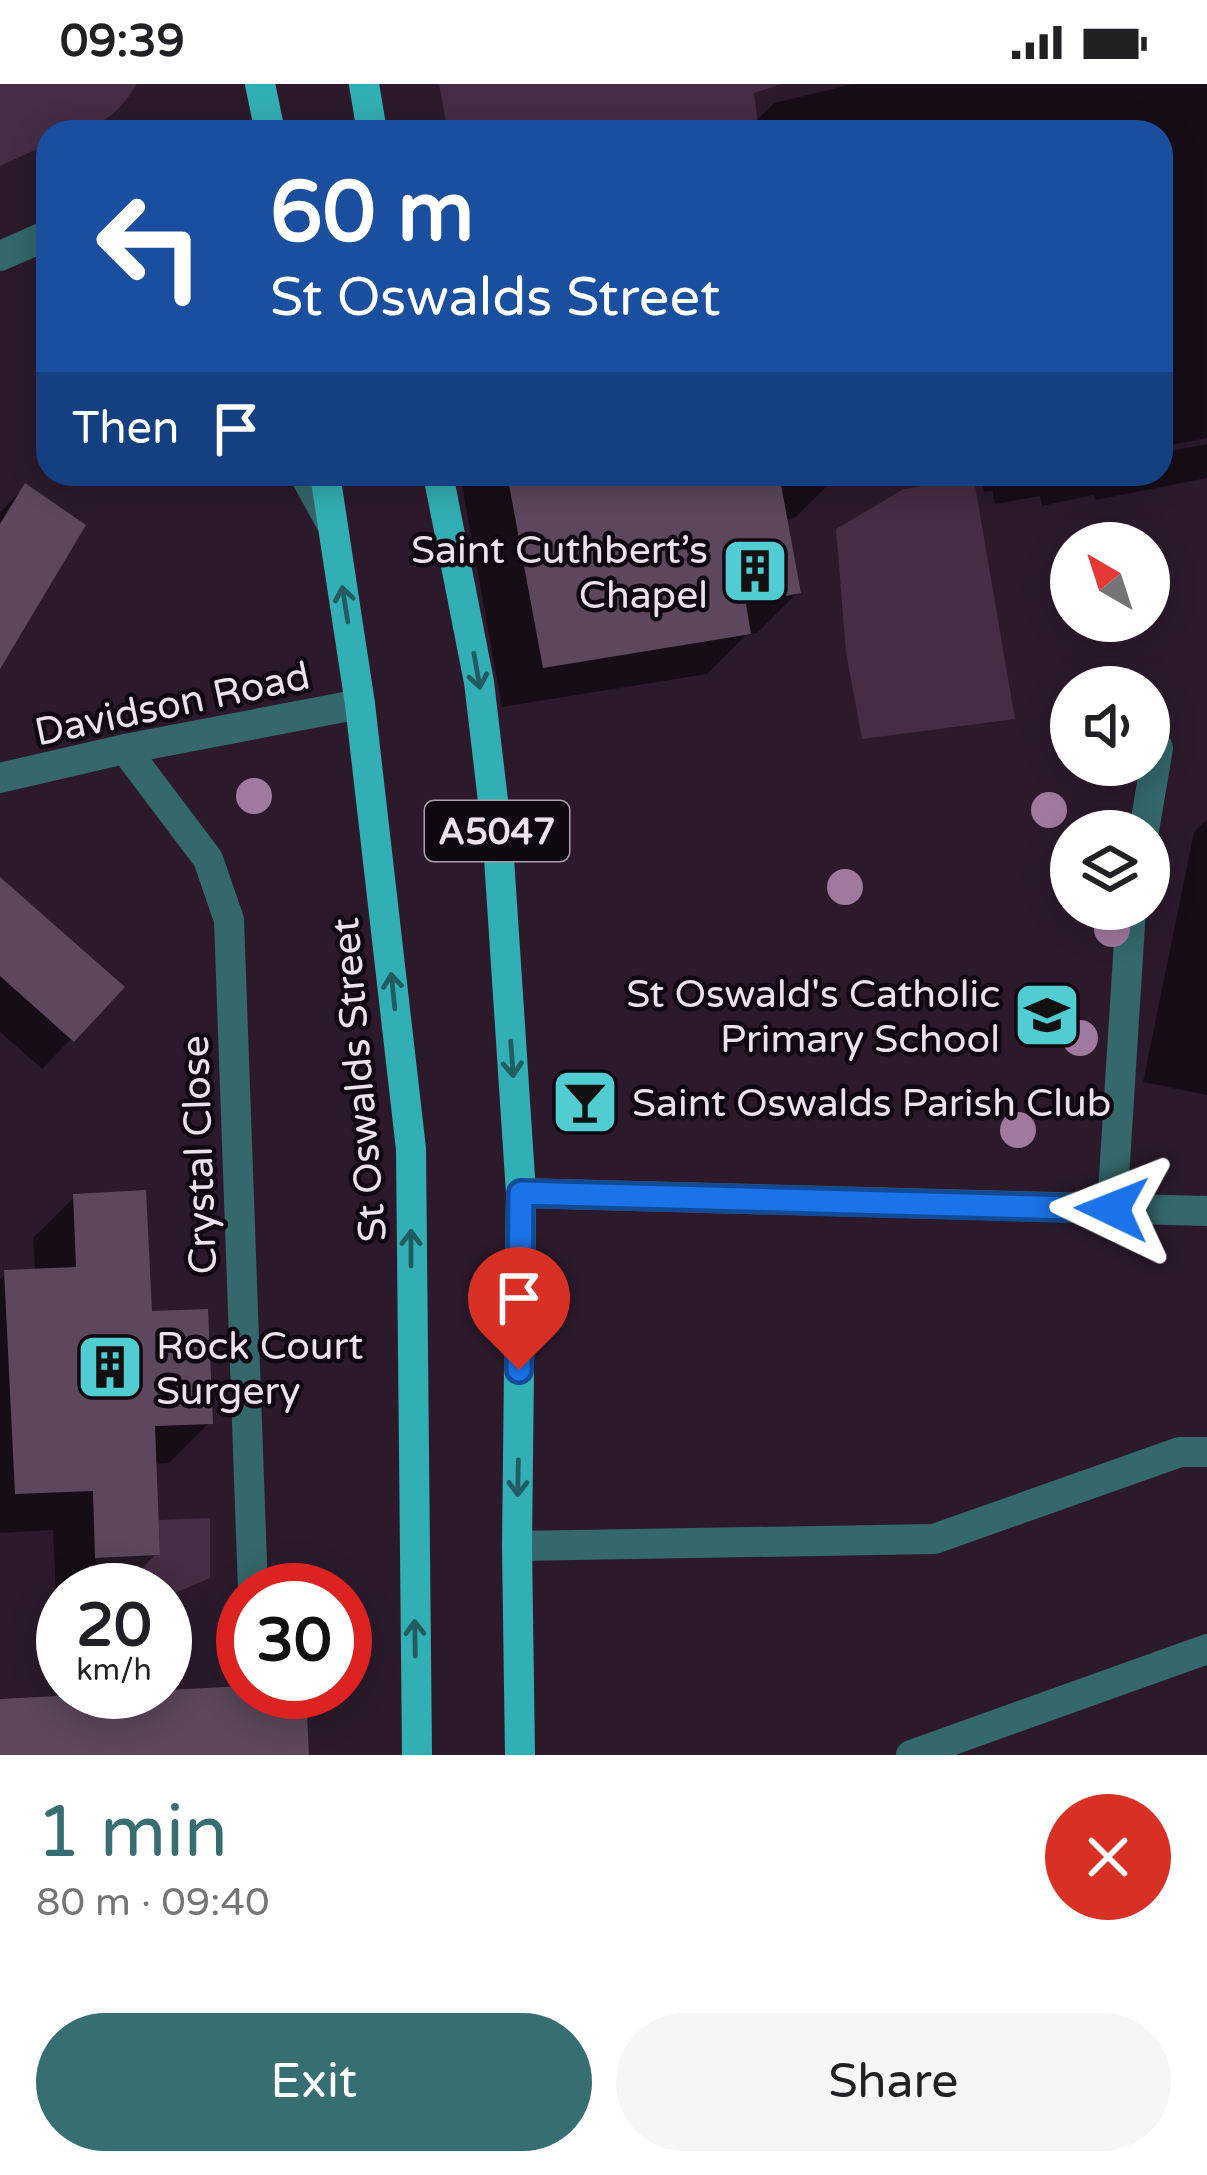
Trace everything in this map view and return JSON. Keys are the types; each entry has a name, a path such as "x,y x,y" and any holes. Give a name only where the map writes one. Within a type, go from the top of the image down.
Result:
{"main road":[{"path":"260,84 268,120"},
{"path":"364,84 370,120"},
{"name":"St Oswalds Street","path":"327,486 361,704 411,1149 417,1755"},
{"name":"A5047","path":"440,486 479,682 498,843 521,1193 520,1755"}],"street":[{"path":"0,256 36,240"},
{"path":"311,486 334,528"},
{"name":"Davidson Road","path":"0,778 361,704"},
{"name":"Crystal Close","path":"125,749 208,860 229,920 252,1563"},
{"path":"1112,1209 1130,930"},
{"path":"521,1193 1207,1211"},
{"path":"517,1546 934,1539 1180,1452 1207,1452"},
{"path":"911,1755 1207,1649"}],"shaded area":[{"path":"0,84 137,84 104,120 36,120 36,150 0,166"},
{"path":"439,84 782,84 754,93 757,120 446,120"},
{"path":"975,486 1015,719 862,739 846,652 836,529 902,490"},
{"path":"210,1518 210,1578 192,1586 192,1563 96,1563 95,1558 160,1555 159,1520"}],"building":[{"path":"25,483 86,525 0,669 0,524"},
{"name":"Saint Cuthbert’s Chapel","path":"509,486 781,486 801,593 746,604 751,634 543,668"},
{"path":"0,877 125,987 74,1042 0,976"},
{"name":"Rock Court Surgery","path":"146,1190 152,1311 208,1309 213,1424 155,1426 160,1555 95,1558 93,1491 15,1494 4,1270 76,1267 73,1194"},
{"path":"216,1687 216,1719 307,1719 309,1755 0,1755 0,1699 36,1697 36,1719 192,1719 192,1689"}],"place":[{"name":"Saint Cuthbert’s Chapel","path":"755,571"},
{"name":"St Oswald's Catholic Primary School","path":"1047,1015"},
{"name":"Saint Oswalds Parish Club","path":"585,1102"},
{"name":"Rock Court Surgery","path":"110,1367"}],"route":[{"path":"519,1370 521,1193 1112,1209"}]}
